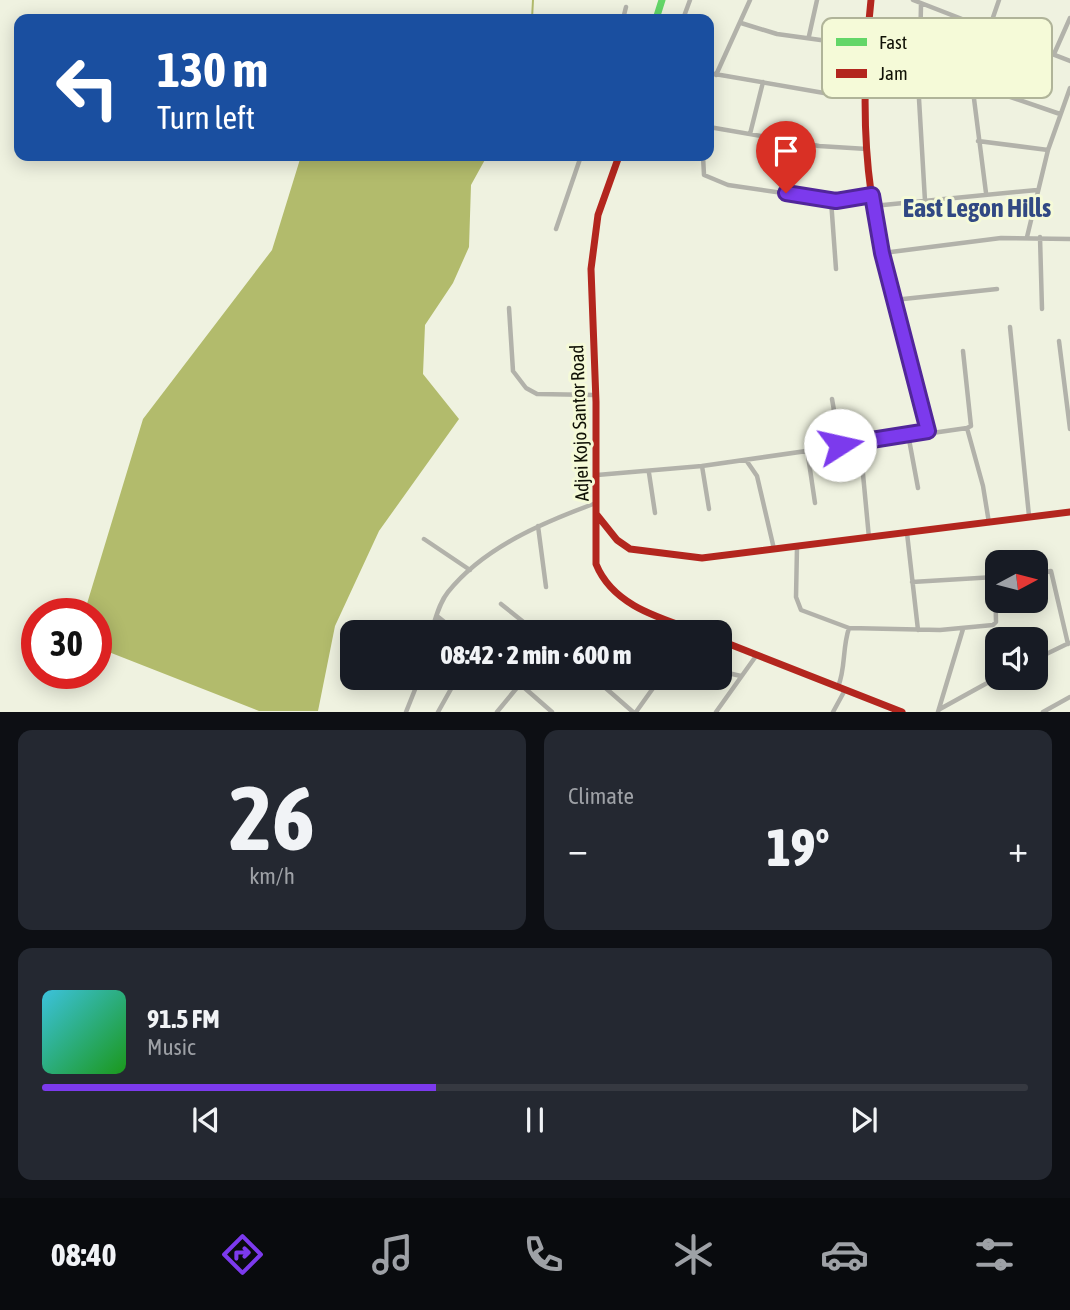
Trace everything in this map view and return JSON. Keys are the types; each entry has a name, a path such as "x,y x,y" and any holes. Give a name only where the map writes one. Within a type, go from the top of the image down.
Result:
{"street":[{"path":"750,0 716,75 822,93"},
{"path":"809,36 810,20 817,0"},
{"path":"868,18 871,0"},
{"path":"913,0 959,18"},
{"path":"993,18 999,0"},
{"path":"921,4 921,18"},
{"path":"624,14 626,7"},
{"path":"1070,18 1054,54 1070,61"},
{"path":"741,23 777,34 822,38"},
{"path":"750,134 763,82"},
{"path":"1027,237 1048,150 1070,88"},
{"path":"862,98 873,206 882,253 928,431"},
{"path":"922,98 925,201"},
{"path":"974,98 986,193"},
{"path":"1015,98 1060,114"},
{"path":"714,128 819,146 867,149"},
{"path":"978,141 1048,150"},
{"path":"556,229 579,161"},
{"name":"Adjei Kojo Santor Road","path":"617,161 602,201 593,246 591,302 597,475 596,564 607,587 650,613 668,620"},
{"path":"704,161 704,175 712,181 831,201 872,195"},
{"path":"873,206 1037,190"},
{"path":"831,201 836,269"},
{"path":"882,253 1027,237 1070,239"},
{"path":"1040,237 1042,309"},
{"path":"894,300 996,289"},
{"path":"509,309 513,371 526,388 537,394 595,395"},
{"path":"1010,327 1029,516"},
{"path":"1059,341 1070,429"},
{"path":"597,475 702,466 928,431 967,428 971,426 963,351"},
{"path":"832,399 840,445"},
{"path":"967,428 983,485 989,523"},
{"path":"908,435 918,488"},
{"path":"860,442 869,538"},
{"path":"807,449 815,503"},
{"path":"745,459 757,476 774,549"},
{"path":"702,466 709,509"},
{"path":"649,472 655,513"},
{"path":"435,620 449,591 470,570 538,526 597,502"},
{"path":"597,515 617,540 638,552 702,558 1070,512"},
{"path":"538,526 545,587"},
{"path":"907,534 918,630"},
{"path":"424,539 470,570"},
{"path":"797,547 796,597 801,610 849,628 963,629 995,624 995,613"},
{"path":"1048,571 1051,571 1069,643 1048,653"},
{"path":"912,582 985,578"},
{"path":"501,604 521,620"},
{"path":"437,615 443,620"},
{"path":"833,712 845,668 843,654 849,628"},
{"path":"939,710 963,629"},
{"path":"732,646 900,711"},
{"path":"716,712 756,656"},
{"path":"732,674 741,676"},
{"path":"939,710 985,684"},
{"path":"406,712 415,690"},
{"path":"438,712 450,690"},
{"path":"497,712 515,690"},
{"path":"527,690 552,712"},
{"path":"609,690 635,712 651,690"},
{"path":"1043,712 1070,697"}],"shaded area":[{"path":"299,161 484,161 471,185 469,247 453,283 425,325 423,374 459,419 379,531 335,626 318,711 259,711 112,653 112,598 89,598 143,419 272,250"}],"waterway":[{"path":"532,14 533,0"}],"traffic: fast":[{"path":"658,14 662,0"}],"traffic: jam":[{"path":"870,18 871,0"},
{"path":"865,98 866,144 876,222 928,431"},
{"path":"617,161 598,215 591,269 596,402 596,564 604,578 626,600 668,620"},
{"path":"597,515 617,540 630,549 702,558 1070,512"},
{"path":"732,645 902,712"}],"district":[{"name":"East Legon Hills","path":"977,208"}],"route":[{"path":"786,193 831,201 872,195 882,253 928,431 840,445"}]}
